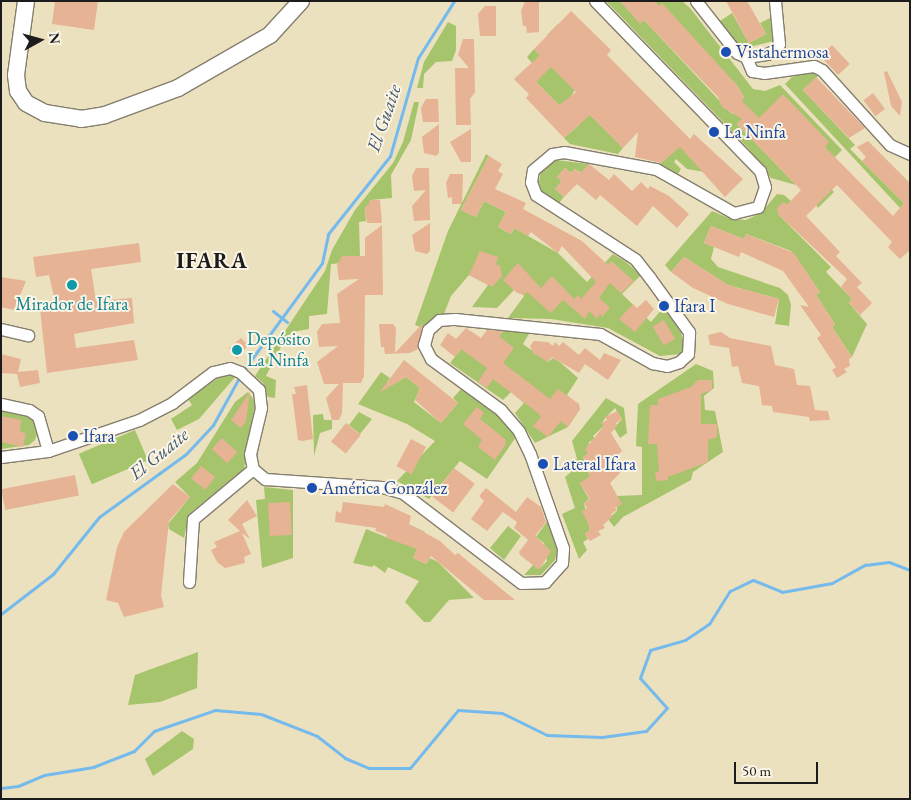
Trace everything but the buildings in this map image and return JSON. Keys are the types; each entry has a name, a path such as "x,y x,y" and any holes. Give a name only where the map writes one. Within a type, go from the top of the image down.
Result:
{"main road":[{"path":"26,1 16,75 18,91 26,103 45,113 81,119 105,116 178,88 270,35 301,1"}],"street":[{"path":"1,457 48,451 139,420 172,403 212,372 224,368 235,370 259,390 261,408 250,454 253,469 265,479 382,487 403,493 521,583 546,582 562,563 563,548 556,525 519,431 501,410 431,359 424,345 428,330 439,320 455,319 600,334 652,363 667,366 679,362 688,354 689,332 650,278 634,259 536,195 531,182 533,170 552,154 564,152 656,169 734,213 758,207 765,187 760,171 595,1"},
{"path":"696,1 737,53 746,57 767,54 775,50 779,44 775,1"},
{"path":"746,57 752,71 764,73 814,66 822,70 890,146 910,154"},
{"path":"1,329 28,336"},
{"path":"1,404 29,410 38,416 48,451"},
{"path":"189,582 193,519 253,469"}],"green space":[{"path":"606,1 620,1 640,23 644,20 732,114 744,97 736,84 654,1 682,1 690,8 753,89 765,91 780,85 842,150 821,171 762,116 834,192 818,208 751,111 737,124 796,185 771,178 748,148"},
{"path":"732,13 749,43 766,34 760,23 770,18 774,41 746,48 739,46 720,21"},
{"path":"448,22 456,26 456,50 452,61 436,62 424,74 423,88 417,88 424,62"},
{"path":"558,24 705,172 687,169 676,159 674,162 681,169 678,174 660,164 670,155 547,35"},
{"path":"534,49 575,90 571,96 623,148 618,154 570,144 564,138 579,125 536,82 532,63 527,57"},
{"path":"812,71 819,75 803,90 855,145 850,149 904,203 900,208 785,84 792,77"},
{"path":"414,102 419,102 411,140 391,175 392,198 370,200 370,206 365,208 366,221 359,222 360,256 342,256 342,263 331,264 327,314 309,316 309,329 292,332 285,339 266,376 276,380 275,398 268,397 263,383 255,376 325,271 332,250 355,210 393,163 403,142"},
{"path":"486,154 489,156 461,210 476,217 484,201 506,212 498,227 511,234 514,228 558,253 587,282 613,254 626,262 641,275 622,294 651,322 663,308 681,331 684,349 680,354 660,356 608,328 551,319 508,318 524,296 520,291 514,290 497,308 472,307 488,285 469,275 451,296 444,314 425,329 415,325 448,231"},
{"path":"556,160 589,164 581,173 575,169 571,173 565,168 557,177 562,181 555,189 564,197 559,203 542,192 539,182 541,171"},
{"path":"777,194 784,195 791,201 778,214 831,267 826,272 852,299 849,303 867,324 852,357 832,327 835,324 816,295 820,292 791,251 746,234 744,239 711,226 704,243 714,247 711,259 718,267 780,288 788,295 791,305 789,326 775,324 779,299 728,285 684,257 671,272 665,265 712,211 731,219 746,220 761,213"},
{"path":"504,329 530,332 523,344 548,362 553,358 560,362 578,378 567,395 580,409 568,427 535,443 515,413 524,403 511,392 503,400 450,363 461,349 494,343"},
{"path":"696,364 713,371 714,388 704,396 705,410 715,411 723,452 693,472 691,480 623,517 614,527 608,519 617,511 617,496 642,495 642,447 636,446 638,404"},
{"path":"381,372 390,378 387,382 392,385 406,377 420,388 414,402 441,423 458,403 453,398 461,389 489,407 503,421 516,437 487,479 460,461 429,499 397,481 435,441 407,424 358,404"},
{"path":"224,374 236,376 199,419 177,430 171,419 192,405 188,399"},
{"path":"248,392 254,400 254,409 244,469 189,514 184,538 169,529 168,524 190,497 175,482 197,463 235,402"},
{"path":"606,398 624,408 627,433 620,438 614,428 622,419 615,408 602,423 604,426 593,436 595,439 589,442 588,454 583,457 590,477 580,483 589,499 584,503 590,530 585,534 588,539 583,542 587,550 579,559 562,514 575,508 565,477 571,472 567,461 577,459 572,441"},
{"path":"1,411 29,417 35,421 38,431 35,440 29,445 1,449"},
{"path":"359,412 372,419 360,434 349,425"},
{"path":"323,414 324,420 332,420 332,429 320,433 314,456 313,415"},
{"path":"135,430 148,460 92,484 79,454"},
{"path":"264,487 293,490 293,558 262,568 256,500 265,499"},
{"path":"548,520 557,550 555,560 541,575 524,575 533,565 540,568 547,561 544,543 536,537"},
{"path":"408,524 425,532 413,558 426,564 430,558 438,562 474,598 449,600 430,622 424,622 405,602 419,581 388,567 385,573 374,565 372,567 353,563 366,529 401,543"},
{"path":"508,526 521,536 504,560 490,548"},
{"path":"198,652 197,688 160,702 128,705 135,675"},
{"path":"182,731 194,739 193,749 153,776 145,759"}],"waterway":[{"name":"El Guaite","path":"243,371 322,263 328,234 390,156 418,58 454,1"},
{"name":"El Guaite","path":"273,311 287,322"},
{"name":"El Guaite","path":"1,614 53,574 99,517 186,454 213,425 240,376"},
{"path":"1,788 18,786 44,775 93,767 134,751 154,731 215,710 261,714 317,736 345,758 369,768 410,768 458,710 502,713 547,735 602,737 646,731 667,708 640,678 650,650 685,640 709,624 730,591 753,580 782,592 832,583 865,565 889,562 910,570"}],"place":[{"name":"Vistahermosa","path":"726,52"},
{"name":"La Ninfa","path":"714,132"},
{"name":"Mirador de Ifara","path":"72,285"},
{"name":"Ifara I","path":"664,306"},
{"name":"Depósito La Ninfa","path":"237,350"},
{"name":"Ifara","path":"73,436"},
{"name":"Lateral Ifara","path":"543,464"},
{"name":"América González","path":"312,488"}],"district":[{"name":"IFARA","path":"212,261"}]}
